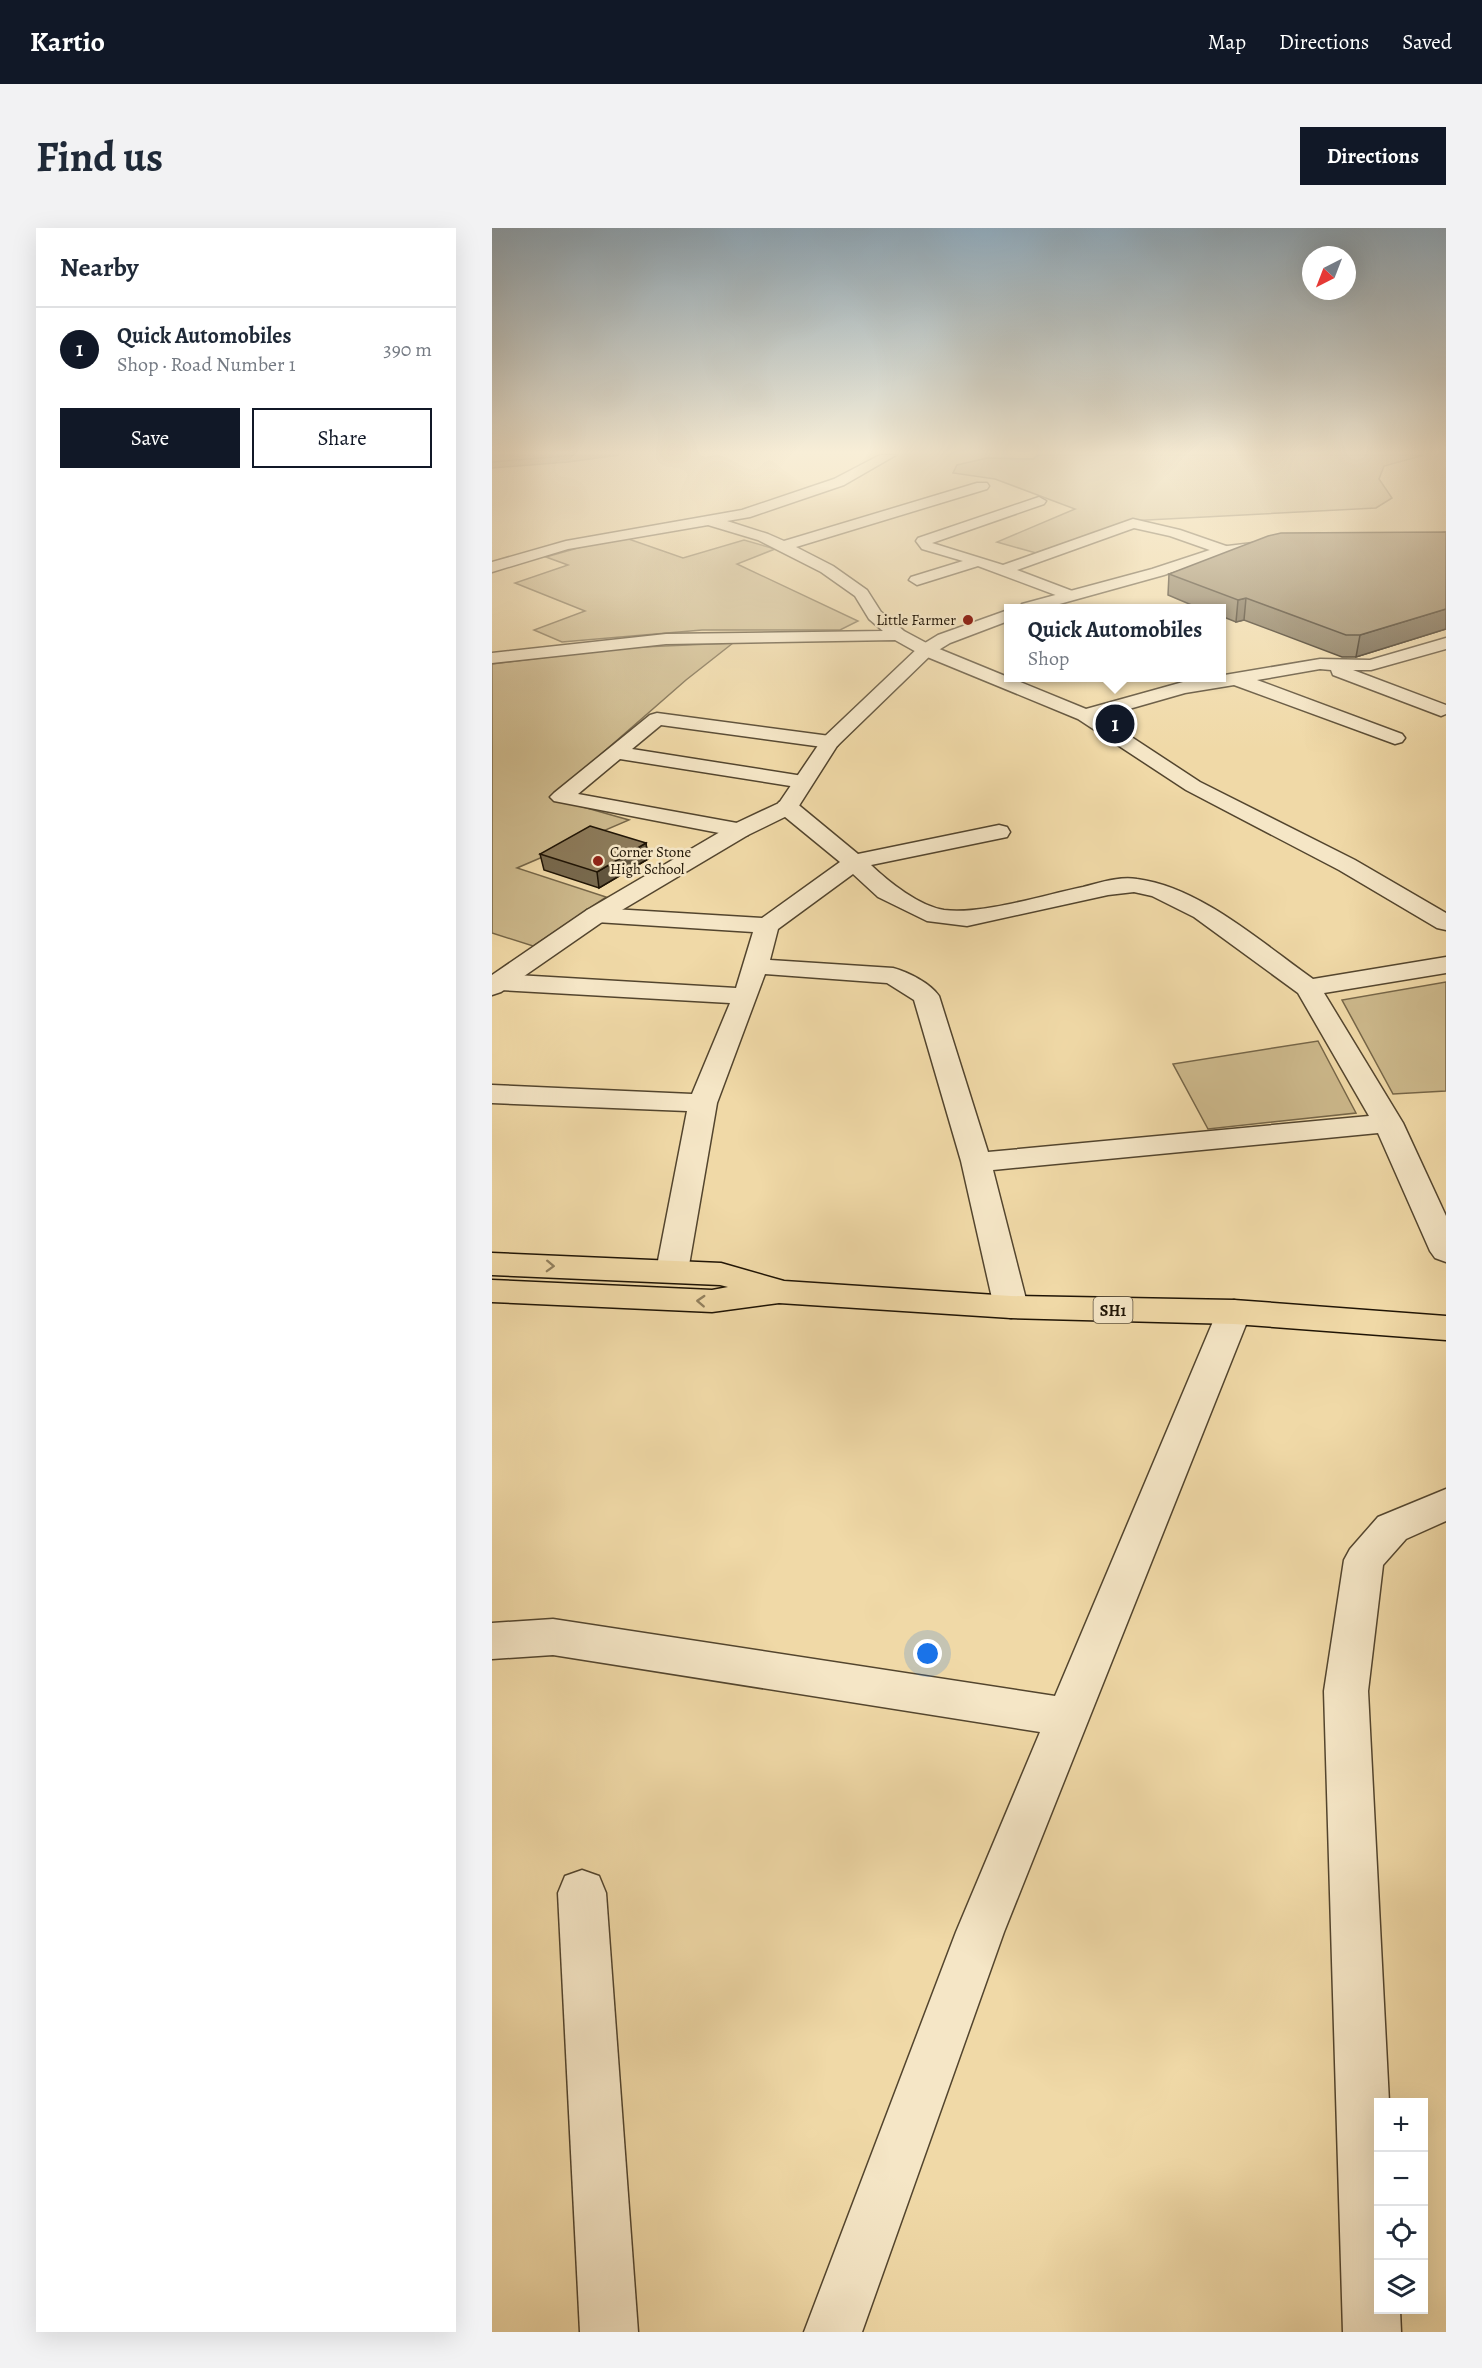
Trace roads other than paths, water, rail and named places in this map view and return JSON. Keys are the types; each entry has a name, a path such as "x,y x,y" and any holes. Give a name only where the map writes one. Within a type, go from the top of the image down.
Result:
{"main road":[{"name":"SH1","path":"492,1264 721,1274 779,1292"},
{"name":"SH1","path":"492,1291 712,1301 779,1292 1011,1307 1234,1312 1446,1328"}],"street":[{"path":"492,567 538,553"},
{"path":"794,553 827,569 861,593 875,615 898,635 926,650 1004,682"},
{"path":"952,553 1070,595"},
{"path":"1002,570 1049,553"},
{"path":"1043,604 1158,572 1214,553"},
{"path":"917,580 979,561"},
{"path":"496,984 596,915 740,830 787,807 830,742 926,650 944,639 1004,616"},
{"path":"492,658 557,650 724,637 854,639 898,635"},
{"path":"1226,682 1320,664 1371,665 1446,643"},
{"path":"1320,664 1441,710"},
{"path":"1239,680 1395,738"},
{"path":"1004,682 1085,715 1193,786 1347,865 1446,923"},
{"path":"1168,682 1183,688"},
{"path":"1085,715 1183,688 1225,682"},
{"path":"740,830 561,797 657,719 830,742"},
{"path":"616,753 803,782"},
{"path":"787,807 854,862 886,892 936,916 967,919 1108,888 1134,885 1159,890 1202,912 1308,988 1389,1123 1446,1251"},
{"path":"672,1271 703,1103 746,996 767,926 854,862 999,832"},
{"path":"596,915 767,926"},
{"path":"1308,988 1446,965"},
{"path":"754,966 893,976 926,996 977,1162 1011,1307"},
{"path":"496,984 746,996"},
{"path":"492,1094 703,1103"},
{"path":"977,1162 1389,1123"},
{"path":"833,2332 980,1932 1234,1312"},
{"path":"1372,2332 1346,1691 1364,1560 1392,1528 1446,1504"},
{"path":"492,1641 553,1636 1068,1717"},
{"path":"582,1893 609,2332"}],"place":[{"name":"Little Farmer","path":"968,620"},
{"name":"Quick Automobiles","path":"1115,724"},
{"name":"Corner Stone High School","path":"598,861"}]}
